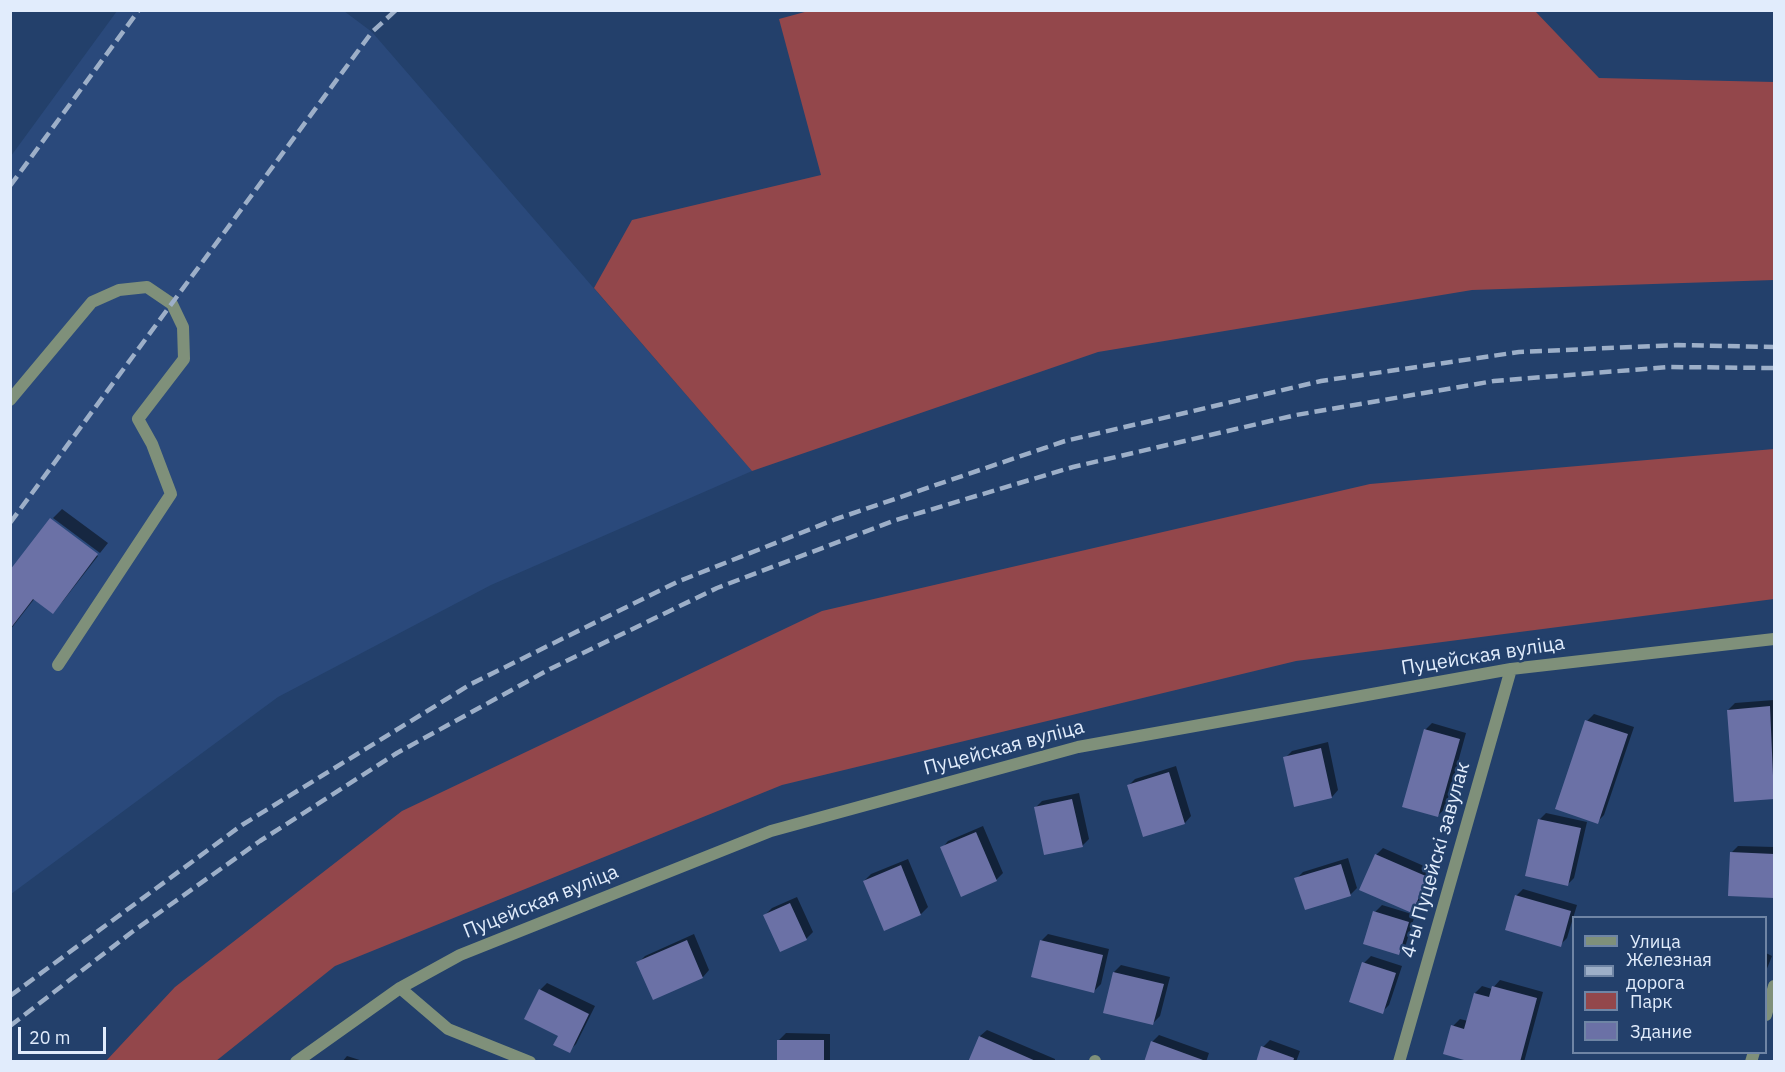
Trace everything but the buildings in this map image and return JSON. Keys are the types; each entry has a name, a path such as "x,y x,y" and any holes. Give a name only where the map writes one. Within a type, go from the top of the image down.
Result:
{"street":[{"path":"10,400 92,302 119,290 147,287 172,304 183,327 184,359 138,419 152,444 171,494 58,665"},
{"name":"Пуцейская вуліца","path":"296,1062 400,988 460,955 771,831 1078,747 1511,669 1774,639"},
{"name":"4-ы Пуцейскі завулак","path":"1399,1062 1511,669"},
{"path":"1767,1012 1774,986"},
{"path":"400,988 448,1029 530,1062"}],"shaded area":[{"path":"117,11 344,11 372,32 752,471 491,585 278,697 11,894 11,156"}],"green space":[{"path":"812,10 1535,11 1599,78 1774,82 1774,280 1472,290 1098,352 752,471 594,288 632,220 821,175 779,19"},
{"path":"1774,449 1774,599 1296,661 782,785 335,966 216,1061 106,1061 175,987 402,811 822,611 1370,484"}],"railway":[{"path":"10,186 139,10"},
{"path":"10,523 372,32 396,10"},
{"path":"10,996 242,825 471,684 677,582 836,519 1065,441 1321,381 1519,352 1677,345 1774,347"},
{"path":"10,1026 132,932 260,841 397,753 550,669 717,588 896,520 1073,467 1296,415 1494,381 1669,367 1774,368"}]}
